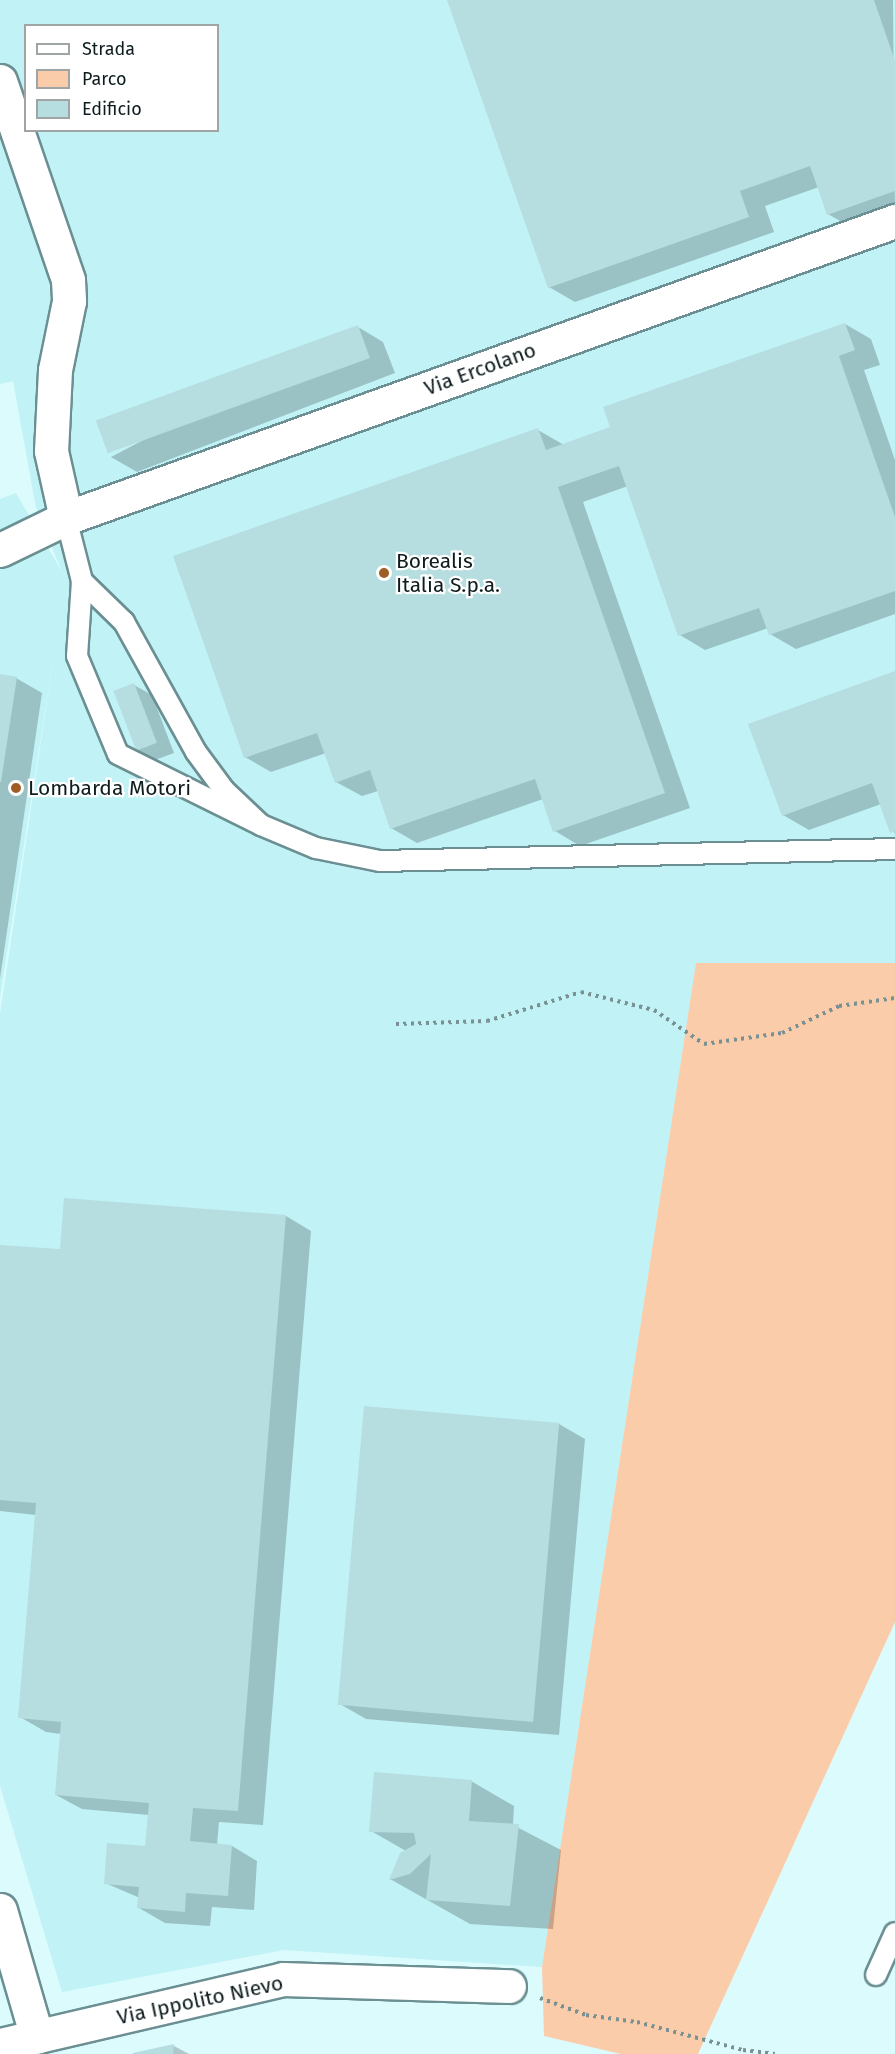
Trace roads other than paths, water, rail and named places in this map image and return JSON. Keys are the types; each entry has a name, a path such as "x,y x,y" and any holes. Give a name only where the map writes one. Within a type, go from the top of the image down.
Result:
{"street":[{"path":"0,81 68,280 69,301 55,370 51,451 66,518"},
{"name":"Via Ercolano","path":"0,550 66,518 895,221"},
{"path":"0,1910 38,2037"},
{"name":"Via Ippolito Nievo","path":"0,2045 283,1979 509,1986"}],"lane":[{"path":"66,518 82,581 77,656 118,754 261,825 316,848 380,861 895,849"},
{"path":"82,581 123,622 196,752 224,790 261,825"},
{"path":"876,1975 895,1933"}],"place":[{"name":"Borealis Italia S.p.a.","path":"384,573"},
{"name":"Lombarda Motori","path":"16,788"}]}
